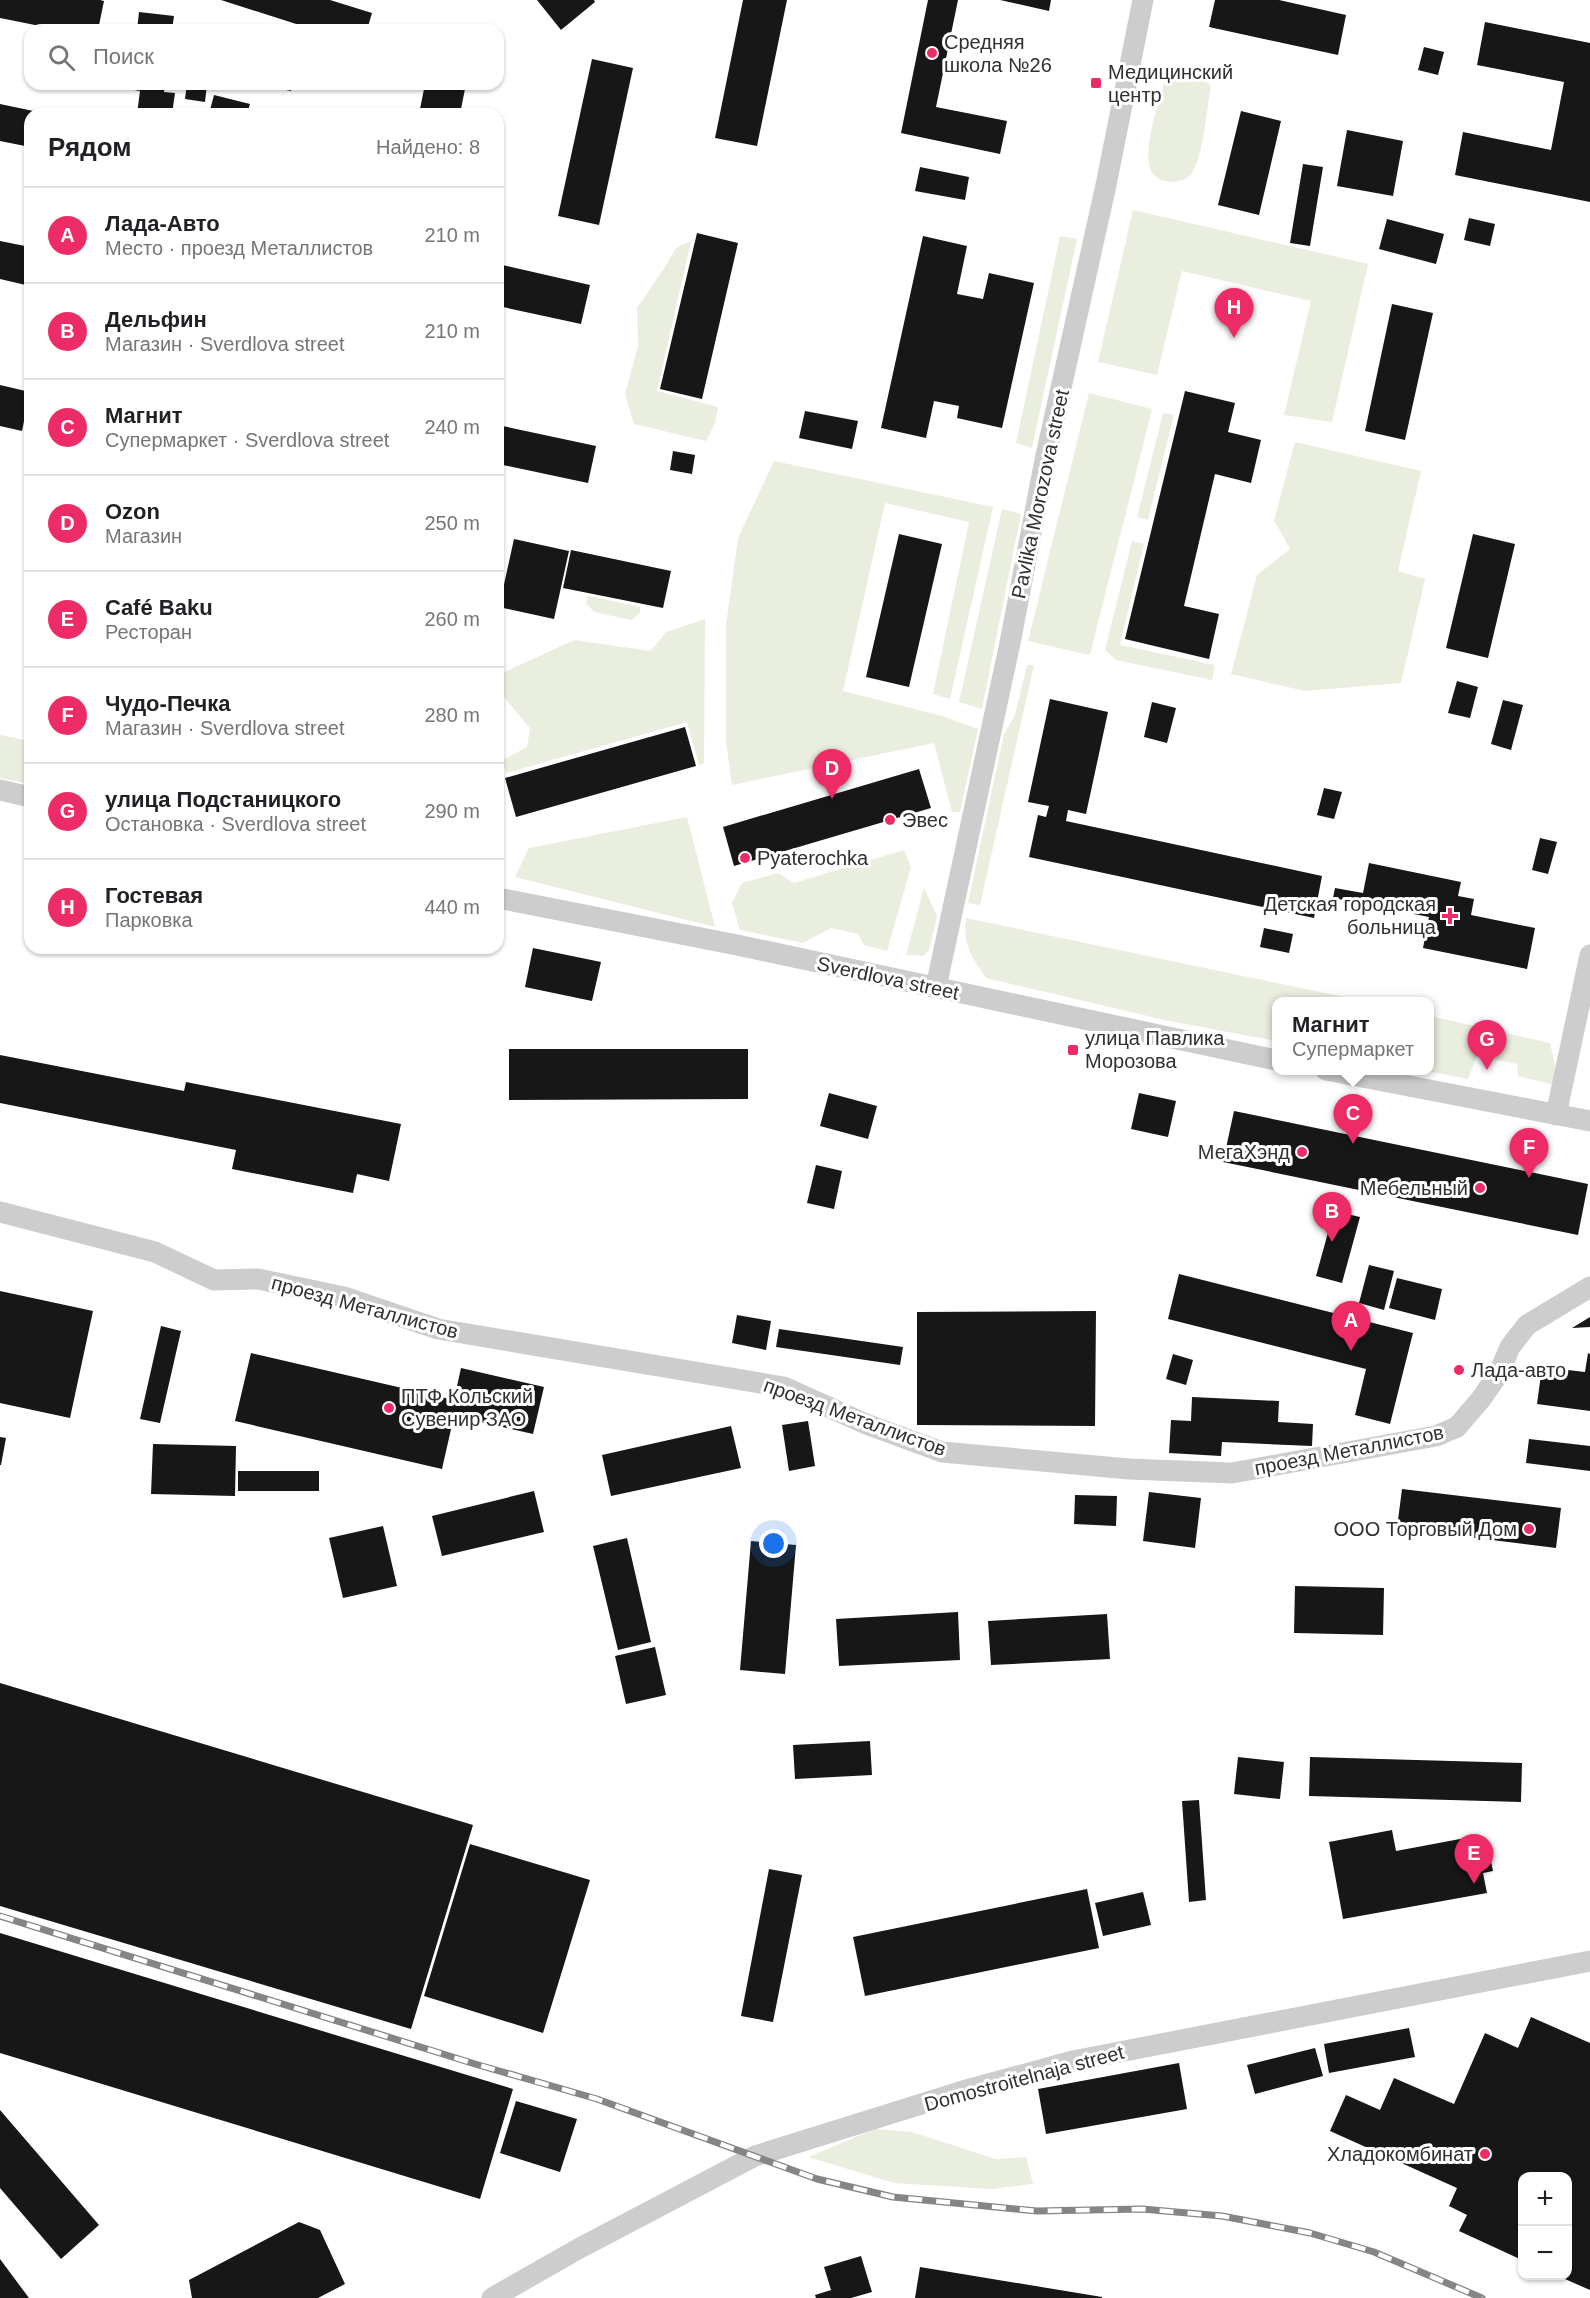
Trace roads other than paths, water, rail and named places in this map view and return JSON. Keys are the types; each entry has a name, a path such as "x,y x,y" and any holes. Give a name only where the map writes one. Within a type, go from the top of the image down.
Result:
{"street":[{"name":"Pavlika Morozova street","path":"936,987 1010,643 1045,460 1106,185 1143,0"},
{"path":"0,790 24,796"},
{"name":"Sverdlova street","path":"504,899 936,987 1272,1059"},
{"path":"1556,1115 1590,955"},
{"path":"1347,1075 1590,1121"},
{"name":"проезд Металлистов","path":"0,1212 155,1252 214,1280 258,1279 344,1297 438,1329 784,1387 866,1424 942,1452 1129,1468 1232,1473 1436,1436 1458,1427 1499,1373 1510,1347 1527,1325 1590,1287"},
{"name":"Domostroitelnaja street","path":"492,2298 578,2249 755,2156 963,2091 1073,2061 1590,1961"}],"railway":[{"path":"0,1916 475,2064 597,2099 817,2179 893,2197 1037,2211 1142,2209 1222,2216 1310,2233 1374,2252 1482,2298"}],"place":[{"name":"Средняя школа №26","path":"932,53"},
{"name":"Медицинский центр","path":"1096,83"},
{"name":"Гостевая","path":"1234,338"},
{"name":"Ozon","path":"832,799"},
{"name":"Эвес","path":"890,820"},
{"name":"Pyaterochka","path":"745,858"},
{"name":"Детская городская больница","path":"1450,916"},
{"name":"улица Павлика Морозова","path":"1073,1050"},
{"name":"улица Подстаницкого","path":"1487,1070"},
{"name":"Магнит","path":"1353,1144"},
{"name":"МегаХэнд","path":"1302,1152"},
{"name":"Чудо-Печка","path":"1529,1178"},
{"name":"Мебельный","path":"1480,1188"},
{"name":"Дельфин","path":"1332,1242"},
{"name":"Лада-Авто","path":"1351,1351"},
{"name":"Лада-авто","path":"1459,1370"},
{"name":"ПТФ Кольский Сувенир ЗАО","path":"389,1408"},
{"name":"ООО Торговый Дом","path":"1529,1529"},
{"name":"Café Baku","path":"1474,1884"},
{"name":"Хладокомбинат","path":"1485,2154"}]}
